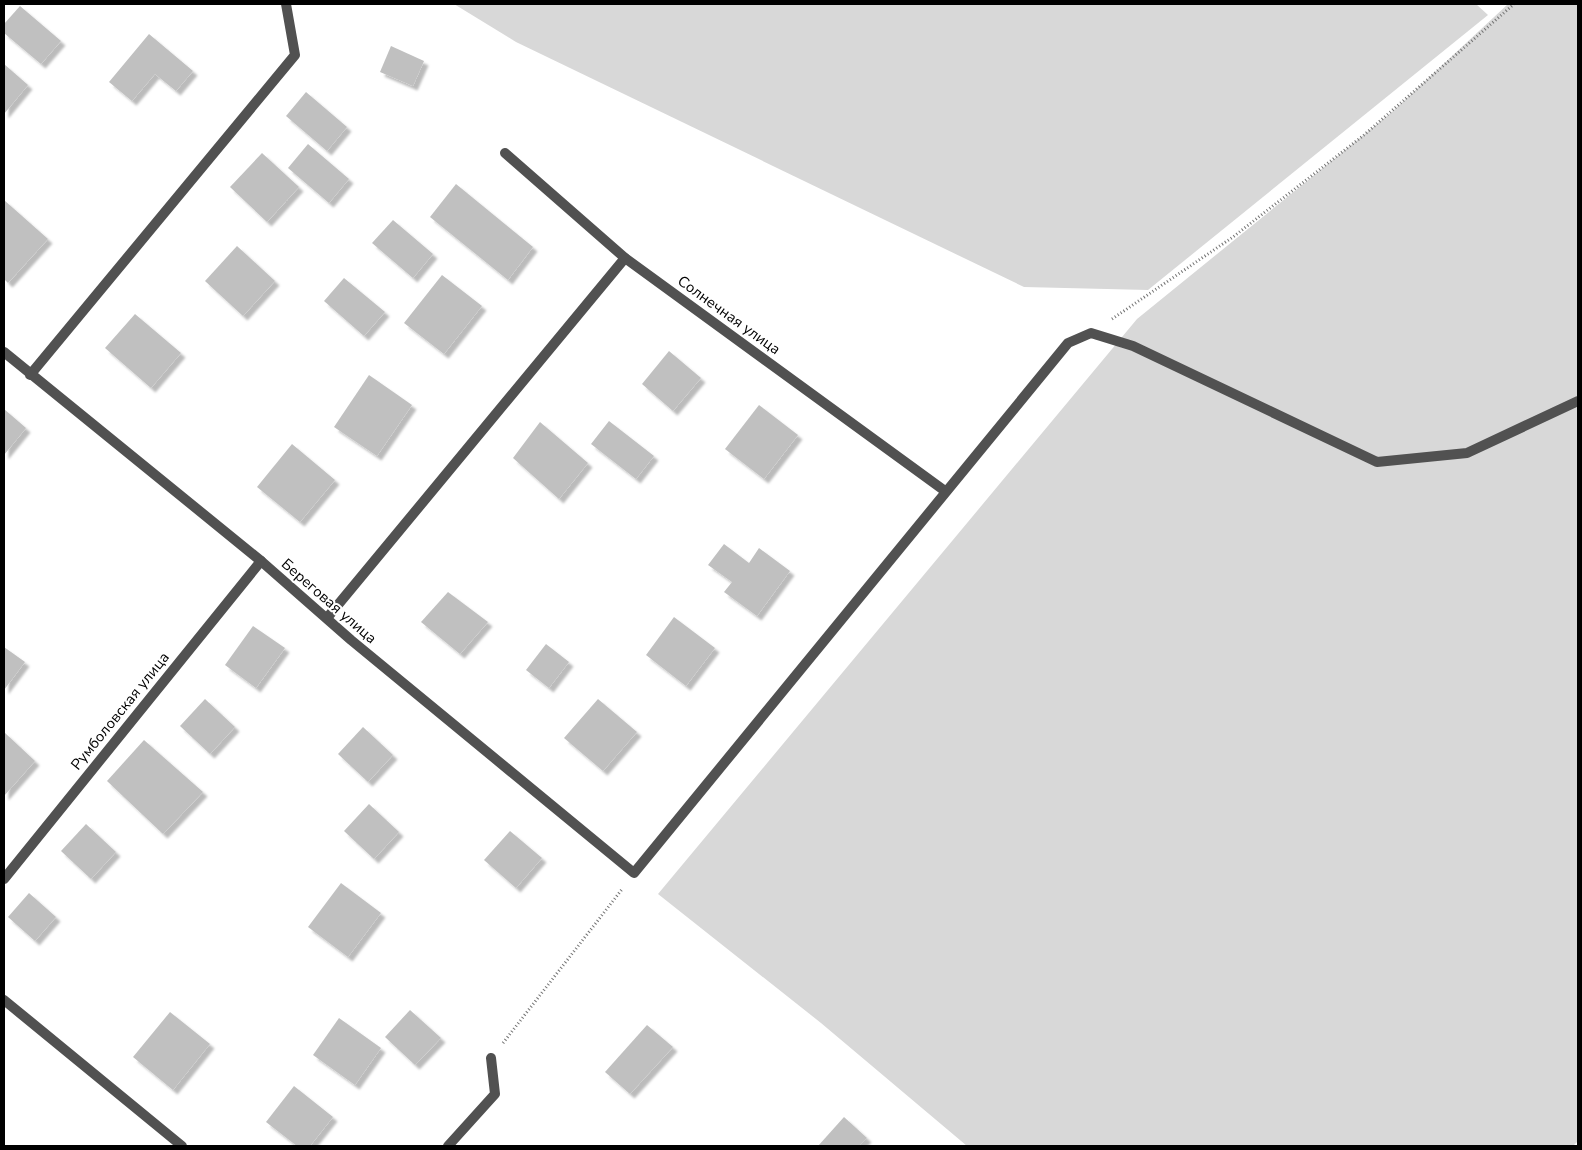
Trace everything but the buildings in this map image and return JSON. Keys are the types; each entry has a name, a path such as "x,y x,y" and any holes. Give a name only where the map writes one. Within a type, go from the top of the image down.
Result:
{"street":[{"path":"30,375 295,55 286,4"},
{"name":"Солнечная улица","path":"504,153 625,258 945,491"},
{"path":"327,618 625,258"},
{"path":"634,873 1068,343 1091,333 1133,346 1377,462 1467,453 1578,401"},
{"name":"Береговая улица","path":"4,352 261,561 351,640 634,873"},
{"name":"Румболовская улица","path":"4,879 261,561"},
{"path":"4,1000 182,1146"},
{"path":"448,1146 495,1094 491,1058"}],"path":[{"path":"1091,333 1232,237 1364,135 1514,4"},
{"path":"491,1058 634,873"}],"shaded area":[{"path":"454,4 1476,4 1488,15 1148,290 1024,287 516,42"},
{"path":"1508,4 1578,4 1578,1141 1573,1146 967,1146 821,1023 658,894 1137,319 1392,112"}]}
